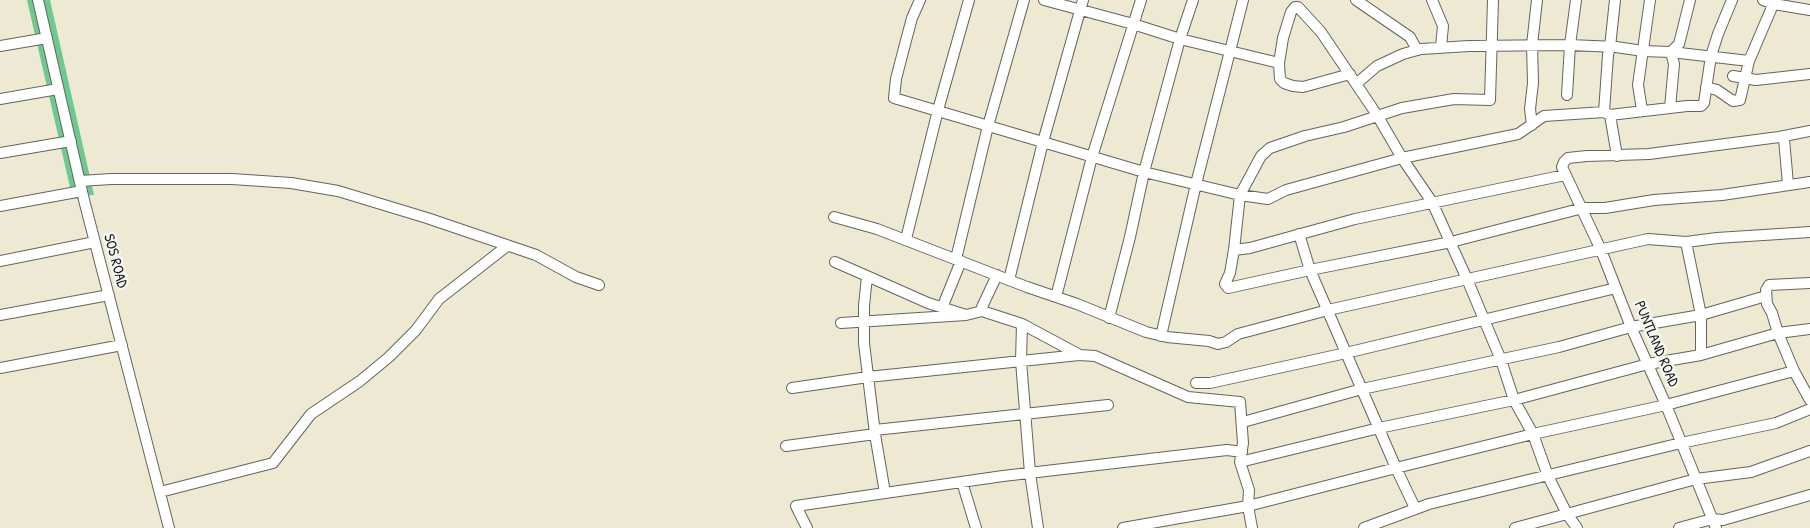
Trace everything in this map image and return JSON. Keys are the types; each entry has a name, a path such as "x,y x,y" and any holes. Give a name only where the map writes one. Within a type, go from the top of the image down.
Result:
{"street":[{"name":"SOS ROAD","path":"38,0 81,186 168,528"},
{"path":"920,0 912,18 906,40 896,79 894,98 1144,172 1240,196 1268,199 1286,190 1402,158 1518,134 1544,116 1701,106 1704,103 1711,56 1732,0"},
{"path":"906,239 938,110 969,0"},
{"path":"942,308 958,260 988,126 1024,0"},
{"path":"1044,0 1180,39 1279,63"},
{"path":"1009,280 1043,142 1083,0"},
{"path":"1056,297 1092,157 1140,0"},
{"path":"1110,318 1144,172 1180,39 1193,0"},
{"path":"1161,336 1196,184 1243,0"},
{"path":"1356,0 1410,37 1417,50"},
{"path":"1432,0 1443,26 1441,47"},
{"path":"1493,0 1490,100 1454,99 1402,108 1270,148 1261,156 1240,196 1234,250 1230,273 1225,284 1228,288 1451,242 1583,208 1605,208 1654,200 1722,195 1810,182"},
{"path":"1532,125 1530,109 1532,45 1536,0"},
{"path":"1567,95 1570,45 1576,0"},
{"path":"1615,0 1608,55 1607,113 1617,156"},
{"path":"1642,110 1638,85 1650,0"},
{"path":"1671,52 1679,44 1690,0"},
{"path":"1763,0 1810,10 1810,6"},
{"path":"1706,88 1717,90 1733,101 1740,100 1748,61 1774,2"},
{"path":"1350,74 1303,87 1284,83 1280,79 1279,63 1283,38 1291,12 1295,8 1298,8 1320,32 1350,74 1402,158 1432,202 1468,279 1501,360 1514,400 1533,434 1548,476 1567,514 1577,528"},
{"path":"0,46 47,38"},
{"path":"1356,84 1377,66 1403,54 1441,47 1570,45 1671,52 1748,61"},
{"path":"1670,108 1674,64 1671,52"},
{"path":"1733,76 1756,80 1810,74"},
{"path":"0,99 58,89"},
{"path":"1234,250 1250,248 1299,234 1432,202 1565,175 1562,166 1568,158 1649,154 1780,137 1810,131"},
{"path":"1780,137 1784,139 1788,184"},
{"path":"0,153 71,141"},
{"name":"PUNTLAND ROAD","path":"1565,175 1583,208 1601,250 1631,327 1666,404 1714,524"},
{"path":"0,206 111,179 232,178 291,183 338,191 427,218 536,255 576,277 599,285"},
{"path":"834,217 906,239 1146,332 1218,344 1226,342 1238,334 1328,310 1648,239 1686,242 1810,232"},
{"path":"1299,234 1310,270 1415,508"},
{"path":"0,261 95,242"},
{"path":"1686,242 1701,315 1701,354"},
{"path":"160,492 273,463 311,414 389,357 416,330 439,298 507,246"},
{"path":"835,262 942,308 966,316"},
{"path":"982,311 982,307 997,275"},
{"path":"867,276 864,306 864,343 885,493"},
{"path":"1810,283 1769,285 1766,290 1766,296 1778,333 1794,371 1810,400"},
{"path":"1196,383 1210,382 1346,353 1616,288"},
{"path":"0,315 109,295"},
{"path":"1242,422 1362,389 1559,347 1631,327 1701,315 1766,296"},
{"path":"841,323 966,316 982,311 1022,324 1079,354"},
{"path":"1022,324 1021,361 1030,473 1038,528"},
{"path":"807,528 796,506 1030,473 1227,450 1241,457 1514,400 1648,364 1701,354 1778,333 1810,329"},
{"path":"0,368 122,345"},
{"path":"792,388 1079,354 1095,356 1188,396 1240,402 1243,442 1241,457 1249,490 1248,506 1252,528"},
{"path":"1123,528 1248,506 1794,371"},
{"path":"786,446 875,432 1108,404"},
{"path":"1364,528 1429,504 1681,442 1776,423 1810,409"},
{"path":"1515,528 1696,479 1751,472 1810,451"},
{"path":"962,482 976,528"},
{"path":"1678,528 1714,524 1810,494"}],"green space":[{"path":"27,0 50,0 94,195 72,196"}]}
